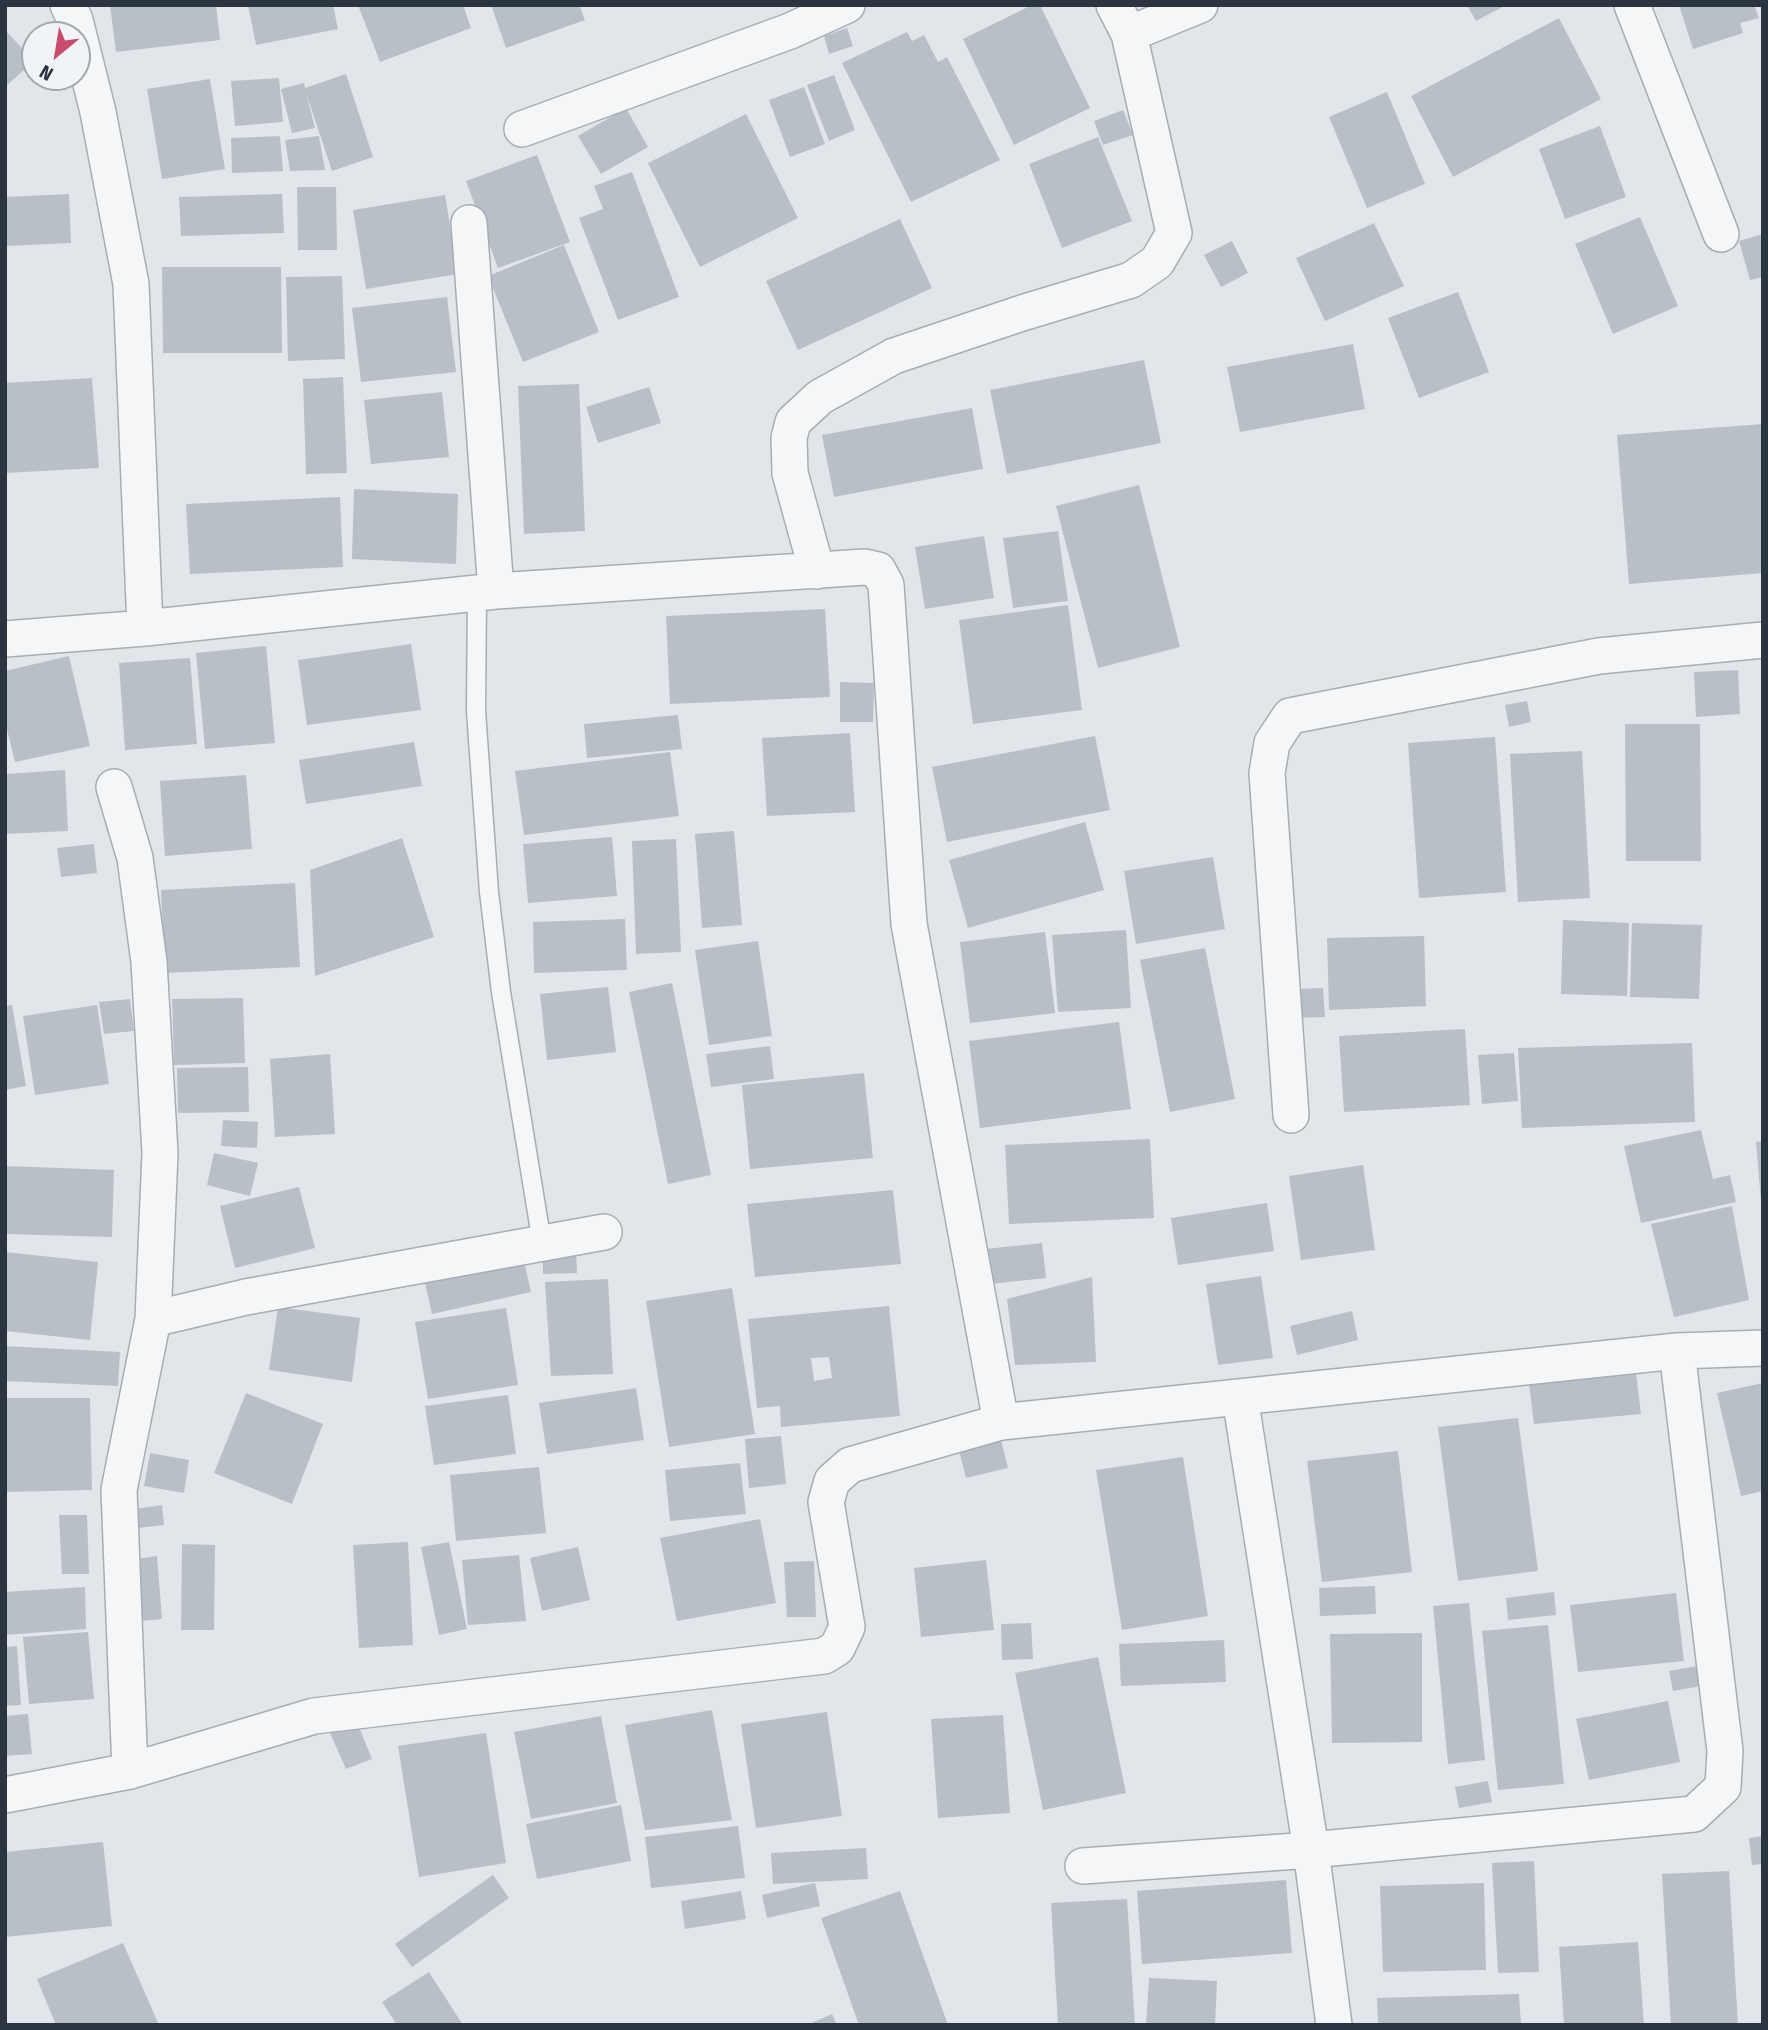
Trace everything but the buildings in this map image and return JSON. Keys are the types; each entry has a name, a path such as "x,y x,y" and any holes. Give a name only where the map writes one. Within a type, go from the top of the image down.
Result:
{"street":[{"path":"68,5 75,20 98,112 131,284 145,628"},
{"path":"522,129 790,30 847,5"},
{"path":"817,570 790,473 789,438 793,422 820,397 894,356 1131,280 1157,262 1174,233 1121,20 1200,5"},
{"path":"1632,5 1721,234"},
{"path":"469,223 486,592"},
{"path":"5,639 145,628 486,592 866,567 878,570 886,586 909,923 1001,1422"},
{"path":"1291,1115 1267,773 1272,743 1290,716 1599,656 1763,640"},
{"path":"114,788 135,858 149,962 160,1153 153,1319 120,1490 130,1771"},
{"path":"153,1319 246,1297 604,1231"},
{"path":"5,1795 130,1771 314,1716 824,1656 837,1648 847,1627 826,1502 832,1481 850,1465 1001,1422 1677,1351 1763,1348"},
{"path":"1083,1867 1311,1850 1693,1814 1723,1787 1726,1751 1677,1351"},
{"path":"1240,1397 1311,1850 1334,2025"}],"lane":[{"path":"486,592 475,712 489,892 542,1243"}]}
